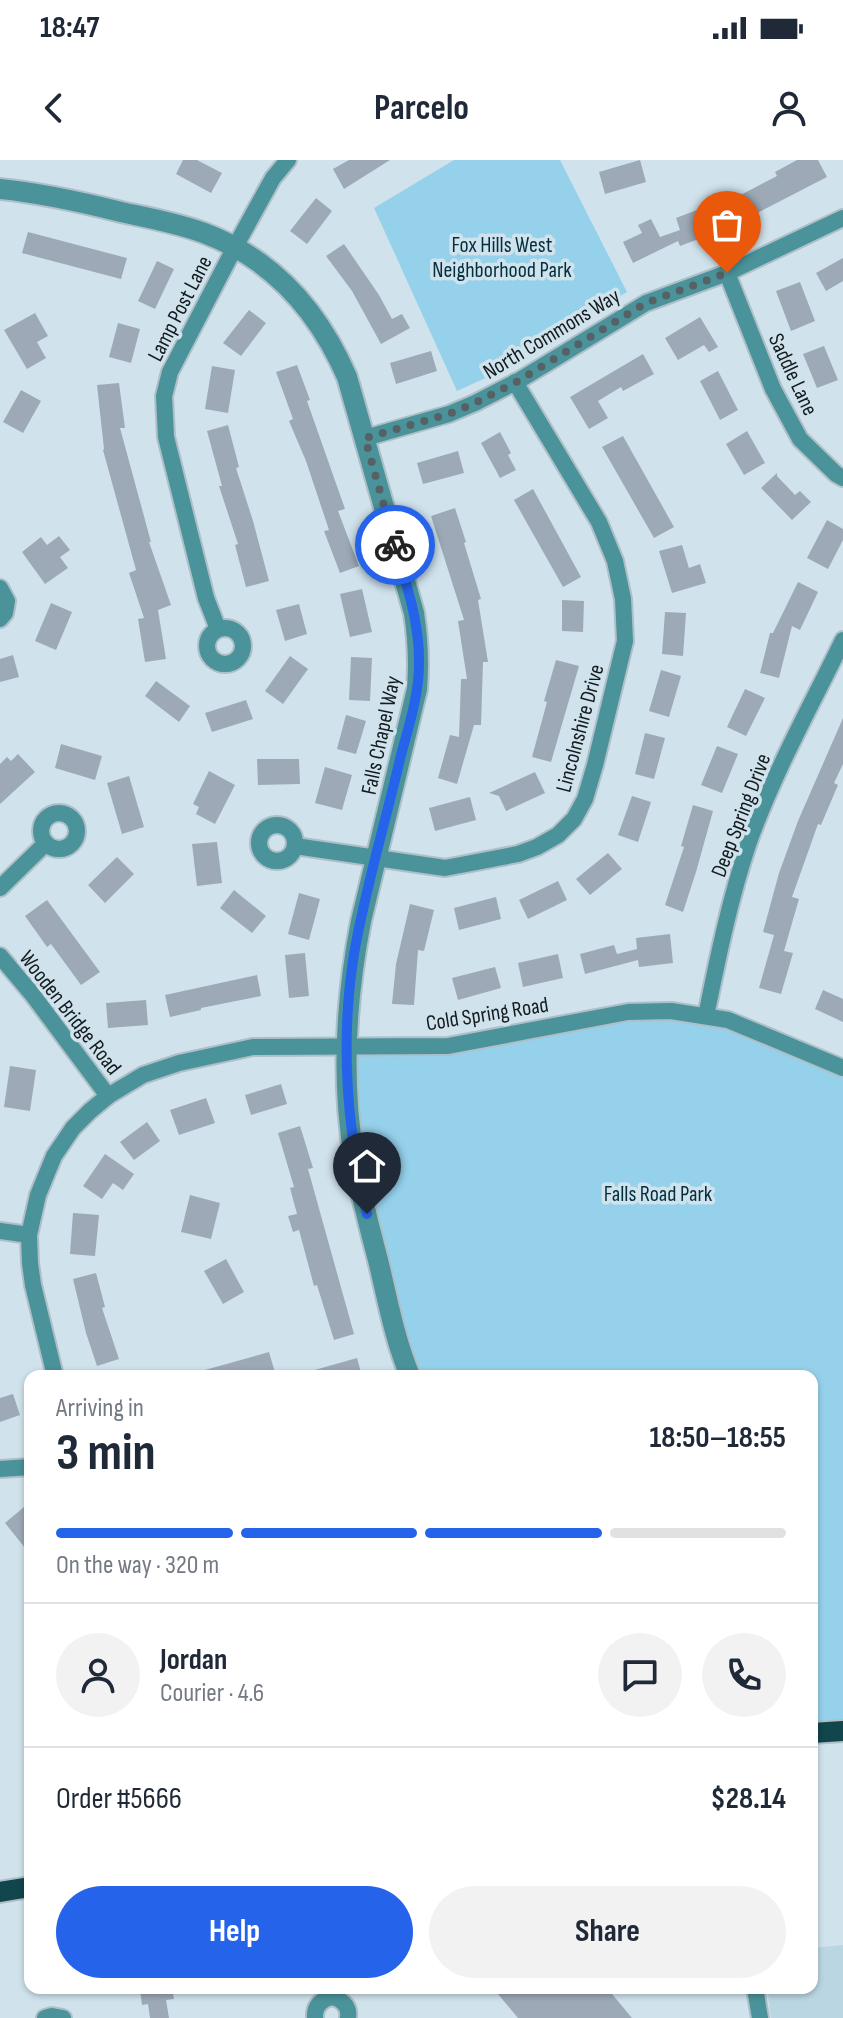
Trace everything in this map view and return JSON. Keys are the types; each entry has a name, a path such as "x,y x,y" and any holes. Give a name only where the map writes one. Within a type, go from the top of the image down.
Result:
{"main road":[{"path":"818,1733 843,1731"},
{"path":"0,1892 24,1888"}],"street":[{"name":"Lamp Post Lane","path":"218,629 206,598 166,437 164,396 170,372 235,247 273,178 288,160"},
{"name":"Falls Chapel Way","path":"0,189 45,194 172,223 235,247 284,282 303,302 322,327 347,377 414,613 418,639 419,666 411,714 354,955 347,1047 354,1156 398,1341 408,1370"},
{"name":"North Commons Way","path":"365,438 449,414 475,403 646,303 727,273 843,218"},
{"name":"Saddle Lane","path":"727,273 773,389 800,439 843,478"},
{"name":"Lincolnshire Drive","path":"295,846 445,868 518,854 537,847 558,835 574,819 585,799 625,641 623,599 615,561 599,522 515,382"},
{"path":"0,588 7,601 5,613 0,619"},
{"name":"Deep Spring Drive","path":"706,1016 725,925 750,841 770,790 843,640"},
{"path":"0,888 46,843"},
{"name":"Wooden Bridge Road","path":"0,956 108,1096"},
{"name":"Cold Spring Road","path":"54,1370 33,1285 29,1235 38,1195 54,1156 73,1128 108,1096 161,1068 253,1047 448,1046 628,1012 671,1011 728,1020 843,1068"},
{"path":"0,1231 29,1235"},
{"path":"0,1469 24,1467"},
{"path":"756,1994 760,2018"},
{"path":"315,2018 319,2003 331,1997 343,2002 348,2018"},
{"path":"45,2018 63,2018"}],"shaded area":[{"path":"843,1945 843,2018 771,2018 768,1994 818,1994 818,1947"}],"green space":[{"name":"Fox Hills West Neighborhood Park","path":"454,160 560,160 627,292 488,377 457,391 374,208"},
{"name":"Falls Road Park","path":"628,1012 706,1016 843,1068 843,1731 818,1733 818,1370 408,1370 373,1241 347,1047 448,1046"}],"building":[{"path":"183,160 197,160 222,173 211,193 176,174"},
{"path":"349,160 390,160 344,189 333,169"},
{"path":"640,160 646,182 605,194 599,172"},
{"path":"797,160 818,160 827,177 740,222 729,201 777,176 775,172"},
{"path":"316,198 332,211 307,244 290,231"},
{"path":"710,205 720,231 680,246 678,241 633,263 623,242 642,233 638,225 651,219 660,237 680,230 676,218"},
{"path":"28,232 127,258 121,279 22,253"},
{"path":"344,244 392,319 402,314 410,328 381,344 352,291 326,256"},
{"path":"843,258 843,281 826,291 816,273"},
{"path":"157,261 174,269 155,309 138,301"},
{"path":"800,282 815,321 791,331 776,291"},
{"path":"249,310 266,323 241,356 223,343"},
{"path":"35,313 48,336 37,342 46,358 27,369 4,330"},
{"path":"700,317 718,347 709,352 704,345 678,360 665,338"},
{"path":"118,323 140,329 131,363 109,357"},
{"path":"824,346 838,380 817,388 803,354"},
{"path":"431,351 437,371 396,384 390,363"},
{"path":"643,354 654,374 623,391 621,387 598,401 608,418 589,429 570,397"},
{"path":"297,365 345,509 338,511 359,566 340,573 324,531 329,530 289,421 293,419 276,372"},
{"path":"212,366 235,370 228,413 205,409"},
{"path":"718,371 738,410 720,420 700,381"},
{"path":"119,383 125,428 120,428 149,542 171,605 158,610 166,659 145,662 138,619 144,618 129,573 136,570 103,450 97,385"},
{"path":"21,390 41,401 23,433 3,422"},
{"path":"228,425 239,467 236,468 269,581 246,587 235,545 238,544 219,486 222,486 207,431"},
{"path":"747,431 765,463 744,475 726,444"},
{"path":"500,432 516,470 500,478 481,443"},
{"path":"623,436 674,527 654,538 602,447"},
{"path":"458,451 464,473 423,484 417,463"},
{"path":"777,473 795,495 800,491 811,502 792,520 761,488"},
{"path":"533,489 581,577 563,587 514,500"},
{"path":"455,508 481,599 478,600 488,662 483,662 481,725 474,725 457,784 438,778 450,735 459,737 461,679 467,679 458,621 464,620 431,516"},
{"path":"827,520 843,529 843,540 828,569 807,558"},
{"path":"59,536 70,550 60,557 68,568 45,584 22,552 41,537 47,545"},
{"path":"682,545 689,568 700,564 706,583 672,593 659,551"},
{"path":"798,582 818,592 800,630 792,626 779,678 760,673 770,633 773,633"},
{"path":"362,589 372,632 350,637 340,594"},
{"path":"562,600 584,601 583,632 562,631"},
{"path":"51,603 72,612 56,650 35,641"},
{"path":"299,604 307,634 285,641 276,610"},
{"path":"665,612 686,613 683,656 662,654"},
{"path":"13,655 19,677 0,682 0,659"},
{"path":"290,656 308,669 283,704 265,691"},
{"path":"351,657 372,658 370,701 349,700"},
{"path":"556,660 579,666 551,762 532,757"},
{"path":"661,670 681,676 669,717 649,711"},
{"path":"156,681 190,706 179,722 145,696"},
{"path":"745,689 765,698 746,736 727,727"},
{"path":"246,700 253,719 212,732 205,713"},
{"path":"346,715 366,721 356,754 337,749"},
{"path":"843,718 843,764 834,783 838,785 821,825 818,824 792,897 799,899 784,951 793,953 781,994 759,988 774,935 763,932 779,873 798,821"},
{"path":"645,733 665,738 654,779 635,774"},
{"path":"61,744 102,756 95,780 55,768"},
{"path":"717,746 738,754 722,793 701,785"},
{"path":"18,754 35,772 0,804 0,764 7,757 11,761"},
{"path":"257,759 299,759 300,784 258,785"},
{"path":"325,767 352,775 342,810 315,803"},
{"path":"209,771 235,785 215,824 196,814 199,807 193,804"},
{"path":"535,772 545,793 506,811 499,796 489,793"},
{"path":"129,776 144,827 122,834 107,783"},
{"path":"632,796 651,802 638,842 618,835"},
{"path":"470,797 476,820 435,831 429,808"},
{"path":"693,805 713,811 683,912 665,905 684,847 681,846"},
{"path":"217,842 222,883 197,886 192,844"},
{"path":"608,853 622,869 590,895 576,879"},
{"path":"117,857 134,874 105,903 88,885"},
{"path":"558,881 567,900 528,919 519,900"},
{"path":"234,890 266,916 252,933 220,908"},
{"path":"299,893 320,899 309,940 288,934"},
{"path":"496,897 501,919 459,930 454,908"},
{"path":"47,900 100,972 81,985 51,944 47,947 25,916"},
{"path":"410,904 434,910 424,951 418,950 414,1005 392,1004 396,964"},
{"path":"670,934 673,963 639,967 638,960 585,974 580,954 614,945 617,954 637,949 636,938"},
{"path":"305,953 309,996 289,998 285,955"},
{"path":"558,954 563,978 523,987 518,963"},
{"path":"495,967 501,988 458,1000 452,978"},
{"path":"257,975 261,996 170,1017 165,995"},
{"path":"823,990 843,999 843,1022 815,1009"},
{"path":"146,1000 148,1025 108,1028 106,1003"},
{"path":"10,1066 36,1070 30,1111 4,1107"},
{"path":"281,1084 287,1104 251,1115 245,1095"},
{"path":"206,1098 215,1123 179,1135 170,1110"},
{"path":"147,1122 160,1141 134,1160 120,1142"},
{"path":"300,1126 313,1168 308,1169 354,1334 334,1340 317,1285 314,1286 299,1230 293,1232 288,1216 297,1214 290,1188 294,1187 278,1133"},
{"path":"105,1154 134,1174 123,1190 113,1183 102,1199 83,1186"},
{"path":"190,1195 220,1203 211,1239 181,1232"},
{"path":"73,1213 99,1215 95,1256 70,1254"},
{"path":"226,1259 244,1292 223,1304 204,1271"},
{"path":"96,1273 105,1307 102,1308 119,1359 97,1366 73,1279"},
{"path":"269,1352 274,1370 205,1370"},
{"path":"357,1358 360,1370 315,1370"},
{"path":"13,1394 20,1415 0,1422 0,1398"},
{"path":"24,1507 24,1547 5,1523"},
{"path":"141,1994 173,1994 174,1999 166,2000 169,2018 150,2018 148,2004 142,2005"},
{"path":"498,1994 612,1994 632,2018 518,2018"}],"way so far":[{"path":"395,545 365,438 449,414 475,403 518,381 646,303 727,273"}],"route":[{"path":"367,1214 350,1123 347,1047 350,989 361,921 417,689 419,666 414,613 395,545"}]}
